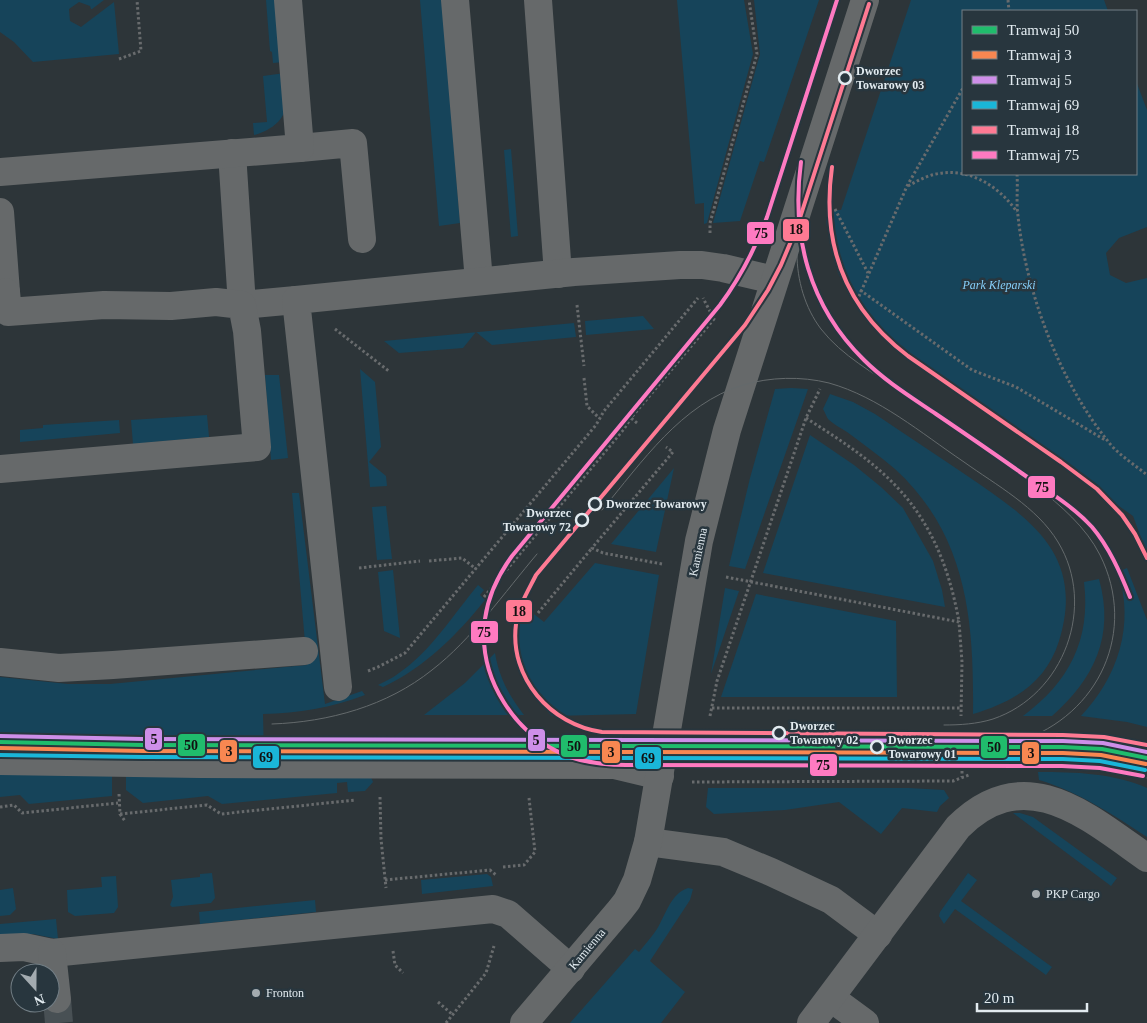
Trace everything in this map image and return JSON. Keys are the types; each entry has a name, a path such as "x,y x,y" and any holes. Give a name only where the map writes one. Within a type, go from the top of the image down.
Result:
{"street":[{"path":"288,0 300,148"},
{"path":"455,0 479,282"},
{"path":"538,0 558,274"},
{"name":"Kamienna","path":"524,1023 627,901 642,867 660,776 699,541 728,430 774,280 865,0"},
{"path":"0,172 354,143 362,239"},
{"path":"0,469 257,448 247,331 242,305 232,153"},
{"path":"0,212 3,292 8,312 104,305 171,306 216,302 242,305 630,267 702,265 774,280"},
{"path":"296,300 337,684"},
{"path":"0,662 60,668 304,651"},
{"path":"0,761 120,764 614,765 660,776"},
{"path":"811,1023 958,828 978,810 992,802 1011,797 1047,798 1066,805 1086,816 1147,858"},
{"path":"648,842 723,852 831,900 878,935"},
{"path":"0,948 24,947 52,954 485,909 501,910 508,914 571,969"},
{"path":"52,954 53,963"},
{"path":"831,998 865,1023"}],"path":[{"path":"119,59 140,51 137,0"},
{"path":"710,233 710,223 757,54 749,0"},
{"path":"857,301 860,290 907,186 962,90"},
{"path":"907,186 936,174 962,174"},
{"path":"965,175 990,184 1010,203 1017,214"},
{"path":"1017,175 1017,214 1026,267 1039,310 1066,374 1087,412 1108,442"},
{"path":"835,209 868,273"},
{"path":"860,290 972,370 1016,387 1108,442 1147,475"},
{"path":"337,684 378,667 405,653 596,425 599,418 701,294 714,319 484,598"},
{"path":"296,300 390,372"},
{"path":"579,324 584,366"},
{"path":"584,378 587,406 599,418"},
{"path":"710,716 717,681 750,582 806,418 820,389"},
{"path":"632,418 637,423"},
{"path":"806,418 853,449 877,469 895,485 922,519 943,560 953,590 960,622 962,716"},
{"path":"538,613 673,452 666,447"},
{"path":"592,548 602,553 665,565"},
{"path":"429,560 462,558 476,569"},
{"path":"377,566 420,561"},
{"path":"724,577 960,622"},
{"path":"712,708 962,708"},
{"path":"962,756 962,778"},
{"path":"704,763 962,762"},
{"path":"380,764 381,839 390,918"},
{"path":"503,867 524,865 535,852 525,765"},
{"path":"1042,765 1084,766 1147,777"},
{"path":"692,782 952,781 971,774"},
{"path":"120,814 207,805 221,814 360,799"},
{"path":"0,807 14,805 22,813 118,803"},
{"path":"385,880 490,870 502,880"},
{"path":"446,1023 486,973 495,941"},
{"path":"438,1002 453,1015"}],"green space":[{"path":"0,0 104,0 92,9 90,6 79,2 69,9 70,21 81,27 114,2 119,54 33,62 14,42 0,32"},
{"path":"266,0 279,0 284,62 273,63 272,52 270,51"},
{"path":"420,0 442,0 460,223 439,226"},
{"path":"677,0 744,0 753,54 707,223 704,224 704,203 695,204"},
{"path":"754,0 819,0 764,162 760,161 740,221 713,223 760,54"},
{"name":"Park Kleparski","path":"911,0 1104,0 1108,10 962,10 962,175 1137,175 1137,84 1147,110 1147,227 1119,238 1106,253 1110,275 1126,283 1147,278 1147,554 1133,516 885,340 867,321 838,273 831,250 826,221 829,210 841,210"},
{"path":"285,73 286,102 283,115 273,127 254,135 253,123 267,122 263,76"},
{"path":"511,149 518,236 511,237 504,150"},
{"path":"643,316 654,329 586,335 585,321"},
{"path":"574,323 576,337 492,345 476,332"},
{"path":"476,332 463,348 399,353 384,341"},
{"path":"360,369 375,382 381,447 369,462 386,476 387,486 370,487"},
{"path":"265,375 279,375 288,458 271,460"},
{"path":"775,389 808,389 745,569 729,566 750,478"},
{"path":"830,394 853,402 875,414 966,475 1011,507 1030,523 1046,541 1058,562 1065,584 1065,611 1059,641 1046,668 1026,689 1014,697 973,714 973,680 968,614 962,582 952,552 938,523 919,495 895,469 828,419 823,409"},
{"path":"207,415 209,437 133,444 131,420"},
{"path":"119,420 120,433 20,442 20,430 43,428 43,425"},
{"path":"810,435 854,465 903,508 933,561 945,607 763,573"},
{"path":"674,468 656,552 611,544"},
{"path":"292,493 299,493 325,704 362,691 365,695 315,709 263,714 264,756 0,752 0,677 68,684 110,684 307,665"},
{"path":"386,506 392,559 377,560 372,507"},
{"path":"595,563 659,575 636,714 552,716 538,702 519,671 515,656 513,631 530,611 544,622"},
{"path":"1127,568 1147,620 1147,727 1127,722 1081,716 1105,684 1120,649 1124,631 1125,611 1118,572"},
{"path":"393,570 400,638 384,631 378,572"},
{"path":"1099,579 1104,619 1102,638 1090,671 1067,702 1052,716 1023,716 1053,689 1073,658 1080,641 1084,623 1084,582"},
{"path":"478,585 484,590 480,595 485,600 439,650 398,679 383,687 378,685 397,675 421,654"},
{"path":"725,588 739,591 711,674"},
{"path":"756,594 896,621 897,697 721,697"},
{"path":"495,653 505,686 524,715 424,715 465,683"},
{"path":"0,772 112,776 112,796 29,804 20,795 0,797"},
{"path":"1038,772 1108,776 1147,788 1147,837 1082,797 1039,780"},
{"path":"126,776 371,777 373,782 365,791 348,792 347,782 337,783 337,793 222,804 208,796 143,803 126,790"},
{"path":"708,788 909,788 944,790 949,798 940,806 937,812 902,808 881,834 839,802 785,810 714,814 706,807"},
{"path":"1013,813 1033,817 1117,878 1111,886"},
{"path":"212,873 215,898 211,903 172,907 170,905 173,897 171,880 200,877 200,874"},
{"path":"968,873 977,880 961,901 1052,967 1046,975 955,909 944,924 939,916 940,912"},
{"path":"487,874 491,877 493,886 422,894 421,880"},
{"path":"116,876 118,907 114,913 75,916 68,912 67,890 102,887 101,877"},
{"path":"13,888 16,909 10,915 0,916 0,890"},
{"path":"688,888 693,889 690,900 650,961 685,992 661,1023 570,1023 635,949 639,952 657,929 669,905 677,895"},
{"path":"315,900 316,912 200,924 199,912"},
{"path":"56,919 58,939 33,934 0,935 0,924"}],"tunnel":[{"path":"58,1013 59,1023"}],"tram line":[{"name":"75","path":"837,0 767,217 740,274 720,305 512,556 503,570 491,594 485,619 484,641 487,662 494,683 504,702 517,720 532,735 550,747 570,757 584,761 612,765 1062,766 1100,768 1143,776"},
{"name":"18","path":"869,4 797,227 768,290 745,325 536,575 517,618 516,644 519,663 537,696 551,709 566,720 583,728 602,732 1063,735 1104,737 1147,745"},
{"path":"826,144 803,213 797,254 800,284 806,303 815,321 829,339 848,356 1036,486 1063,509 1080,526 1094,545 1100,555 1111,584 1115,612 1112,640 1104,667 1090,691 1071,712 1048,729 1014,743 975,747"},
{"name":"75","path":"801,162 799,217 802,243 808,268 817,293 845,339 872,368 889,382 1058,498 1084,519 1109,551 1130,597"},
{"name":"18","path":"832,167 830,223 835,248 842,273 853,296 868,317 886,337 908,356 1097,489 1122,515 1135,534 1147,558"},
{"path":"602,510 648,454 682,420 700,406 721,394 743,385 764,380 786,378 808,379 829,383 865,397 899,417 1002,488 1039,518 1058,542 1069,567 1074,593 1073,620 1067,646 1055,669 1039,690 1018,707 993,719 969,724 944,725"},
{"path":"272,724 293,723 336,716 377,702 415,683 460,645 537,554"},
{"name":"5","path":"0,736 143,739 1063,741 1103,743 1147,752"},
{"name":"50","path":"0,742 143,745 1063,747 1102,749 1147,758"},
{"name":"3","path":"0,748 143,751 1063,753 1101,755 1146,764"},
{"name":"69","path":"0,755 1063,759 1100,761 1145,770"}],"place":[{"name":"Dworzec Towarowy 03","path":"845,78"},
{"name":"Dworzec Towarowy","path":"595,504"},
{"name":"Dworzec Towarowy 72","path":"582,520"},
{"name":"Dworzec Towarowy 02","path":"779,733"},
{"name":"Dworzec Towarowy 01","path":"877,747"},
{"name":"PKP Cargo","path":"1036,894"},
{"name":"Fronton","path":"256,993"}]}
